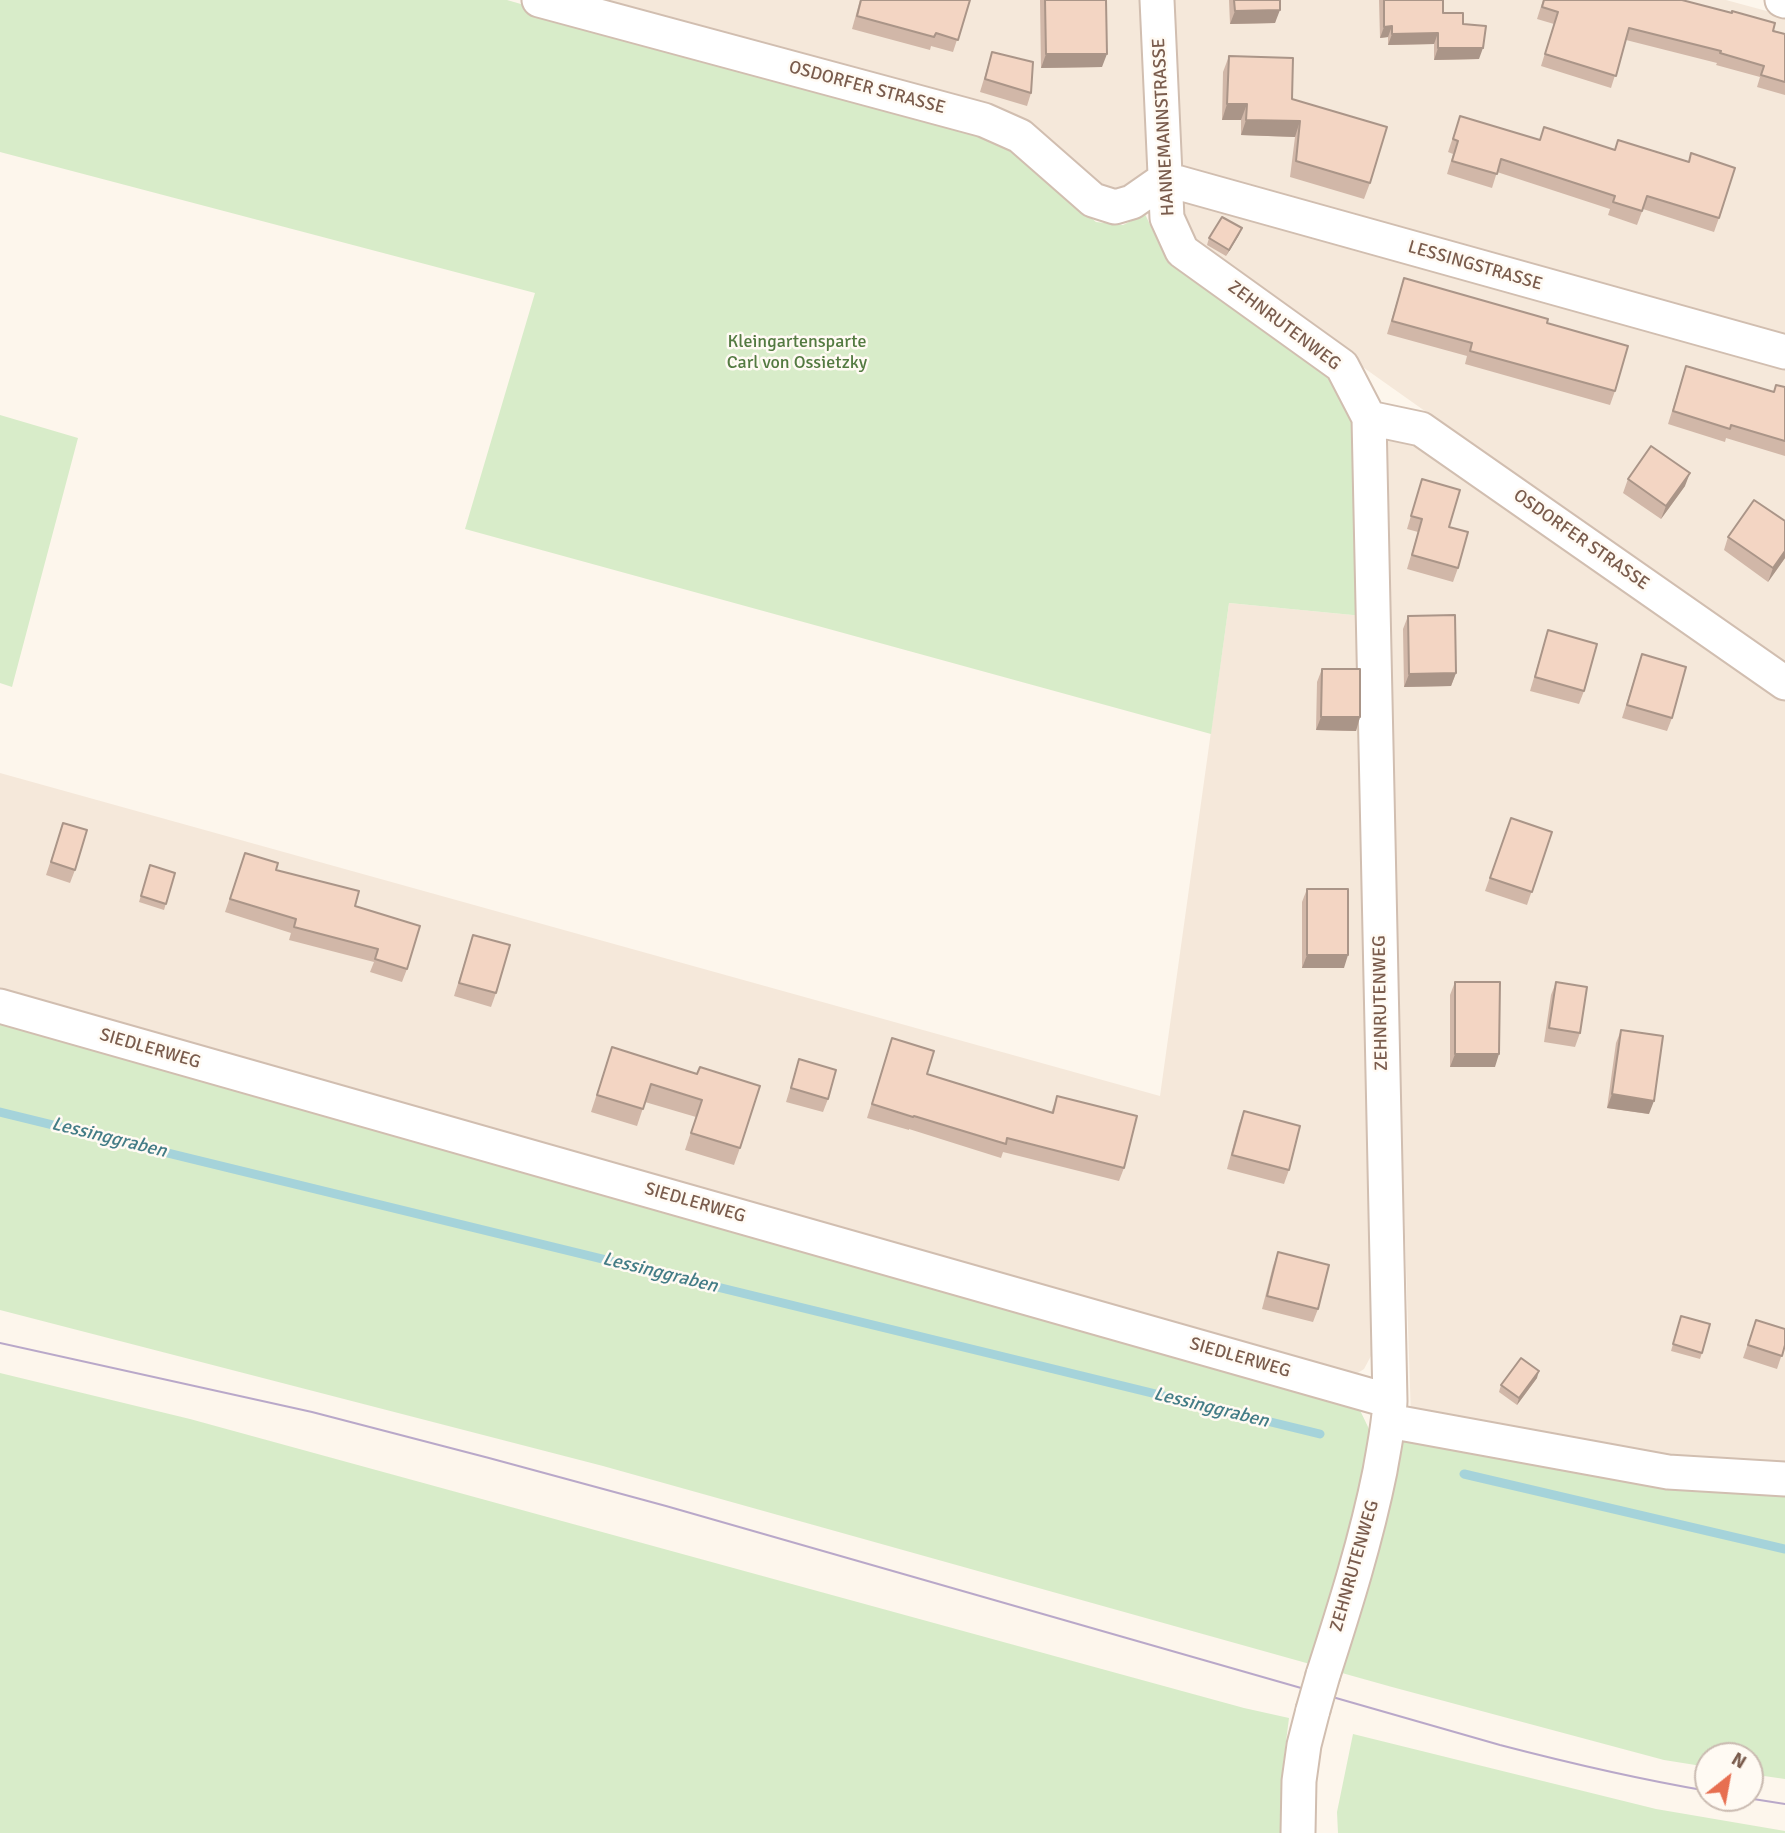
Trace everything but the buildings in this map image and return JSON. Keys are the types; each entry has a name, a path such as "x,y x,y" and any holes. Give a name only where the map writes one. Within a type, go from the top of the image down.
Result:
{"street":[{"name":"OSDORFER STRASSE","path":"539,0 984,120 1020,136 1093,200 1115,206 1132,202 1165,178"},
{"name":"HANNEMANNSTRASSE","path":"1157,0 1167,218 1182,251"},
{"name":"LESSINGSTRASSE","path":"1165,178 1785,352"},
{"name":"ZEHNRUTENWEG","path":"1182,251 1342,366 1369,418 1390,1411 1376,1489 1357,1570 1323,1675 1304,1745 1299,1781 1298,1833"},
{"name":"OSDORFER STRASSE","path":"1369,418 1422,429 1785,683"},
{"name":"SIEDLERWEG","path":"0,1006 1390,1411 1668,1472 1785,1479"}],"shaded area":[{"path":"568,0 1145,0 1148,170 1144,180 1128,193 1096,187 1028,122"},
{"path":"1168,0 1726,0 1785,16 1785,344 1180,168"},
{"path":"1177,197 1785,365 1785,666 1189,244"},
{"path":"1406,432 1785,697 1785,1471 1671,1464 1411,1417 1379,445 1383,437"},
{"path":"1229,603 1363,616 1371,1356 1364,1369 1353,1376 0,996 0,773 1160,1096"}],"green space":[{"name":"Kleingartensparte Carl von Ossietzky","path":"0,0 507,0 982,137 1012,149 1096,222 1123,225 1145,214 1168,263 1330,377 1353,424 1363,616 1229,603 1211,734 465,529 535,293 0,152"},
{"path":"0,415 78,438 12,687 0,683"},
{"path":"0,1018 1357,1404 1369,1429 1424,1440 1785,1488 1785,1779 1764,1776 1764,1742 1694,1742 1694,1765 1664,1760 1392,1687 603,1466 0,1310"},
{"path":"0,1373 190,1419 1244,1708 1289,1718 1282,1773 1282,1833 0,1833"},
{"path":"1353,1734 1656,1809 1785,1833 1338,1833 1337,1812"}],"waterway":[{"name":"Lessinggraben","path":"0,1112 1320,1434"},
{"name":"Lessinggraben","path":"1464,1474 1785,1549"}],"tram line":[{"path":"0,1343 312,1412 489,1458 666,1506 1500,1745 1694,1788"},
{"path":"1764,1801 1785,1804"}]}
